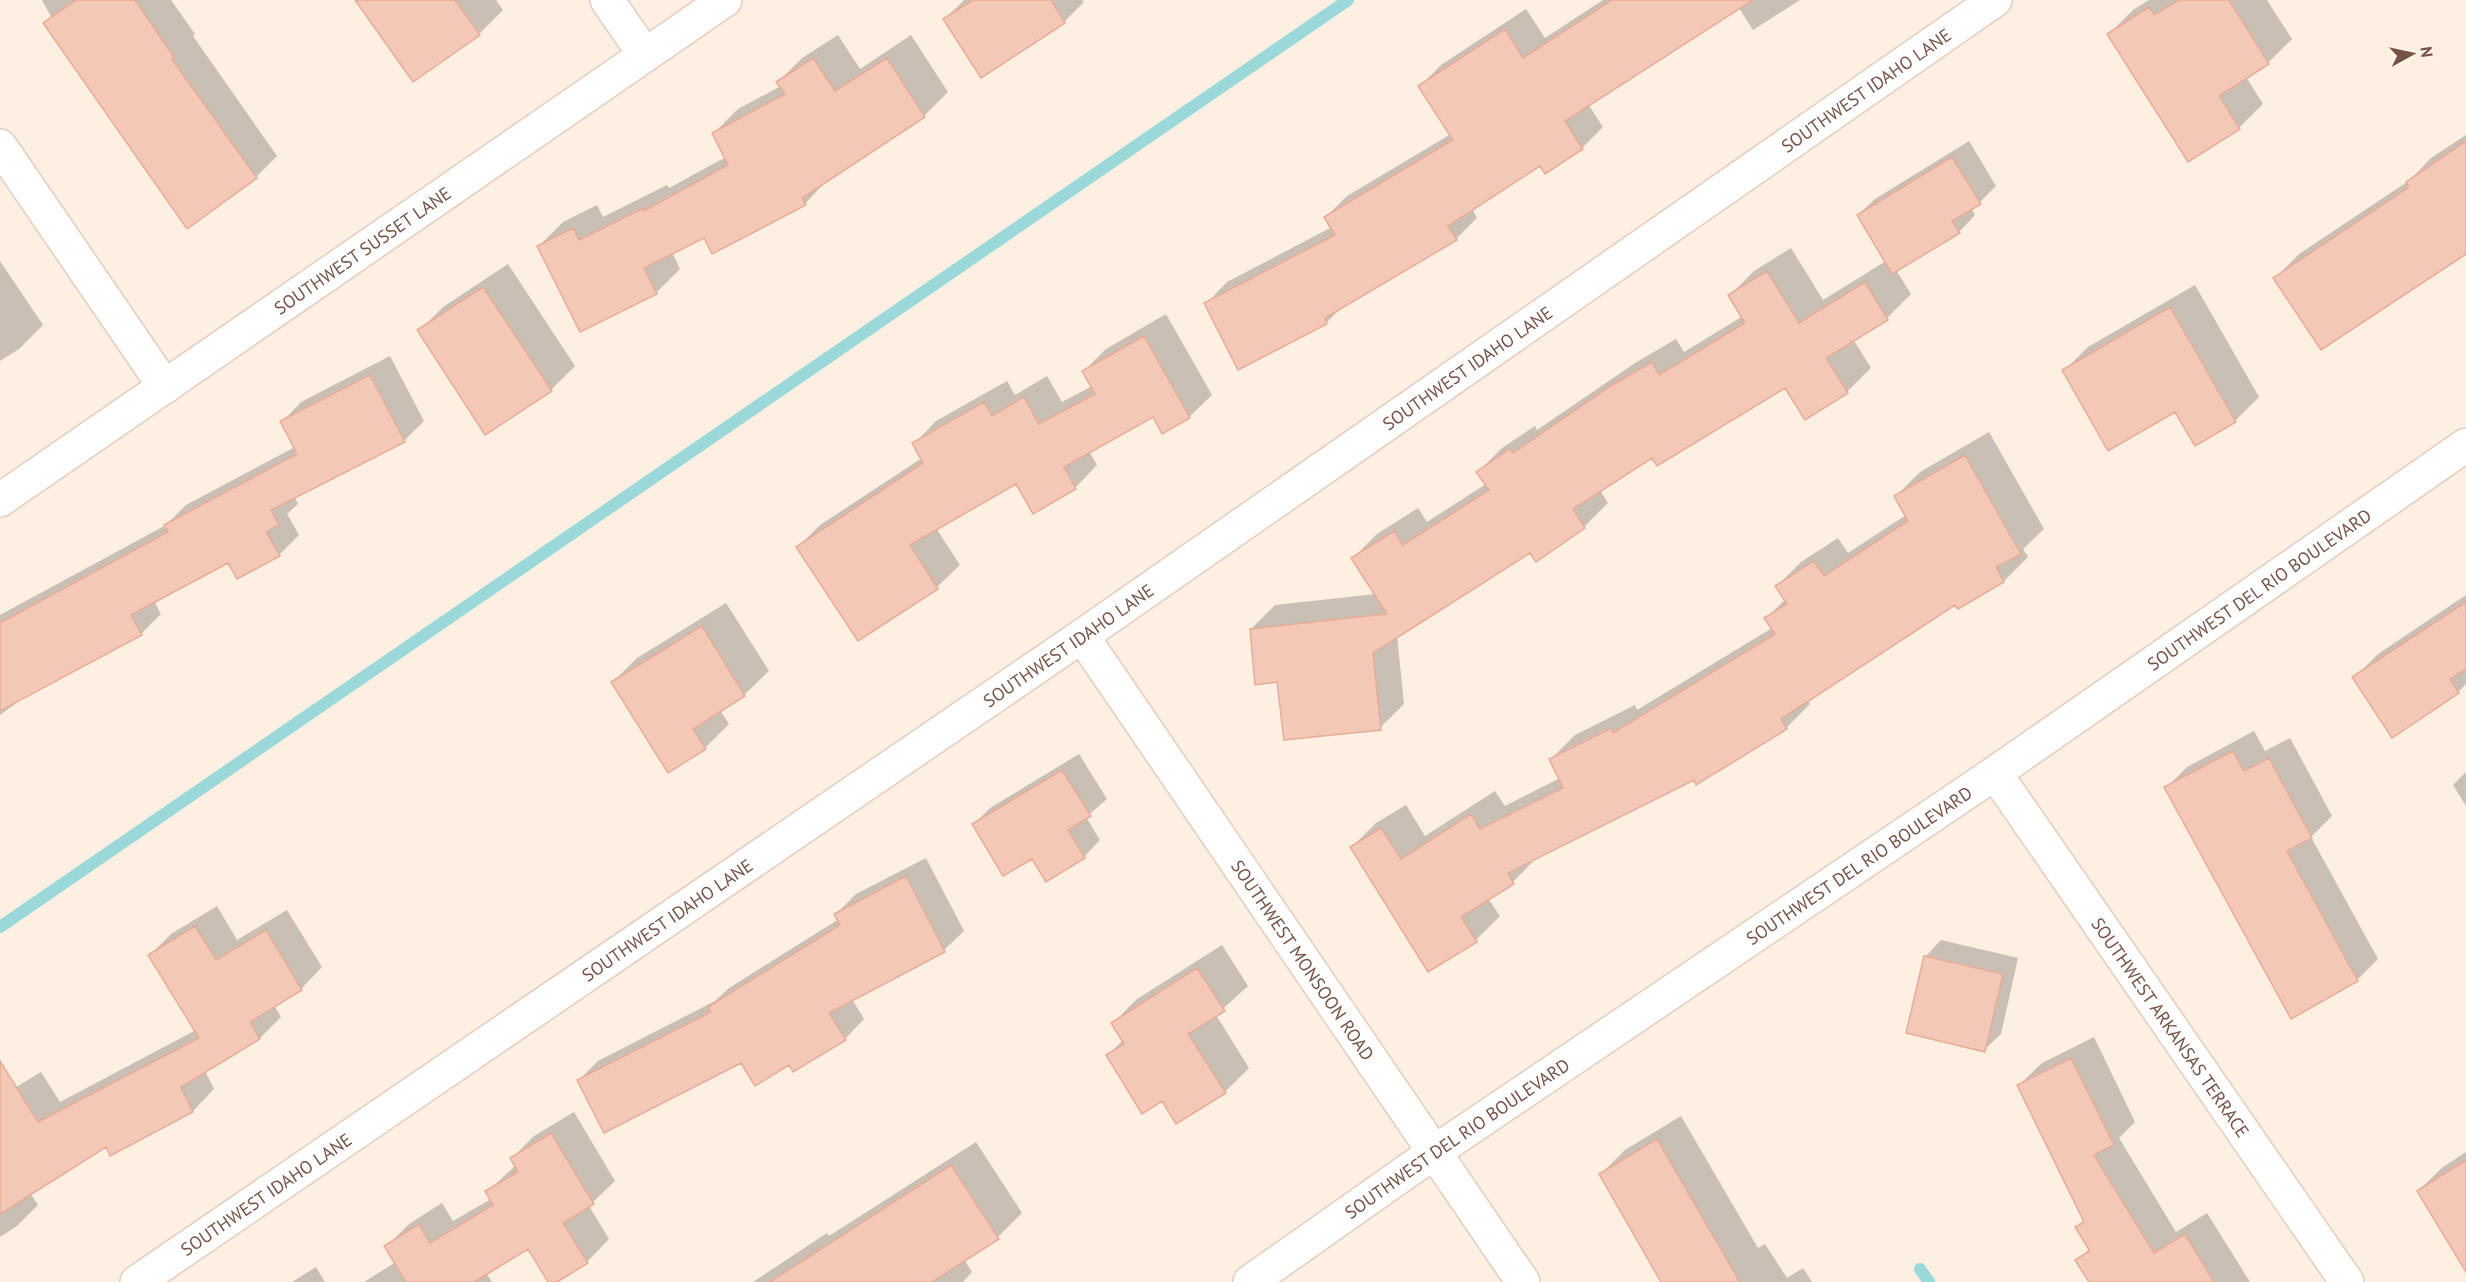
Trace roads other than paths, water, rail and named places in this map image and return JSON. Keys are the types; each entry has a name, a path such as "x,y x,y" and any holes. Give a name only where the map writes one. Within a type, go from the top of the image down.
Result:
{"street":[{"path":"607,0 645,55"},
{"name":"SOUTHWEST SUSSET LANE","path":"0,500 725,0"},
{"name":"SOUTHWEST IDAHO LANE","path":"137,1282 1082,636 1995,0"},
{"path":"0,146 165,387"},
{"name":"SOUTHWEST DEL RIO BOULEVARD","path":"1250,1282 1433,1153 1995,773 2466,445"},
{"name":"SOUTHWEST MONSOON ROAD","path":"1082,636 1523,1282"},
{"name":"SOUTHWEST ARKANSAS TERRACE","path":"1995,773 2347,1282"}],"waterway":[{"path":"0,927 1348,0"},
{"path":"1920,1269 1929,1282"}]}
